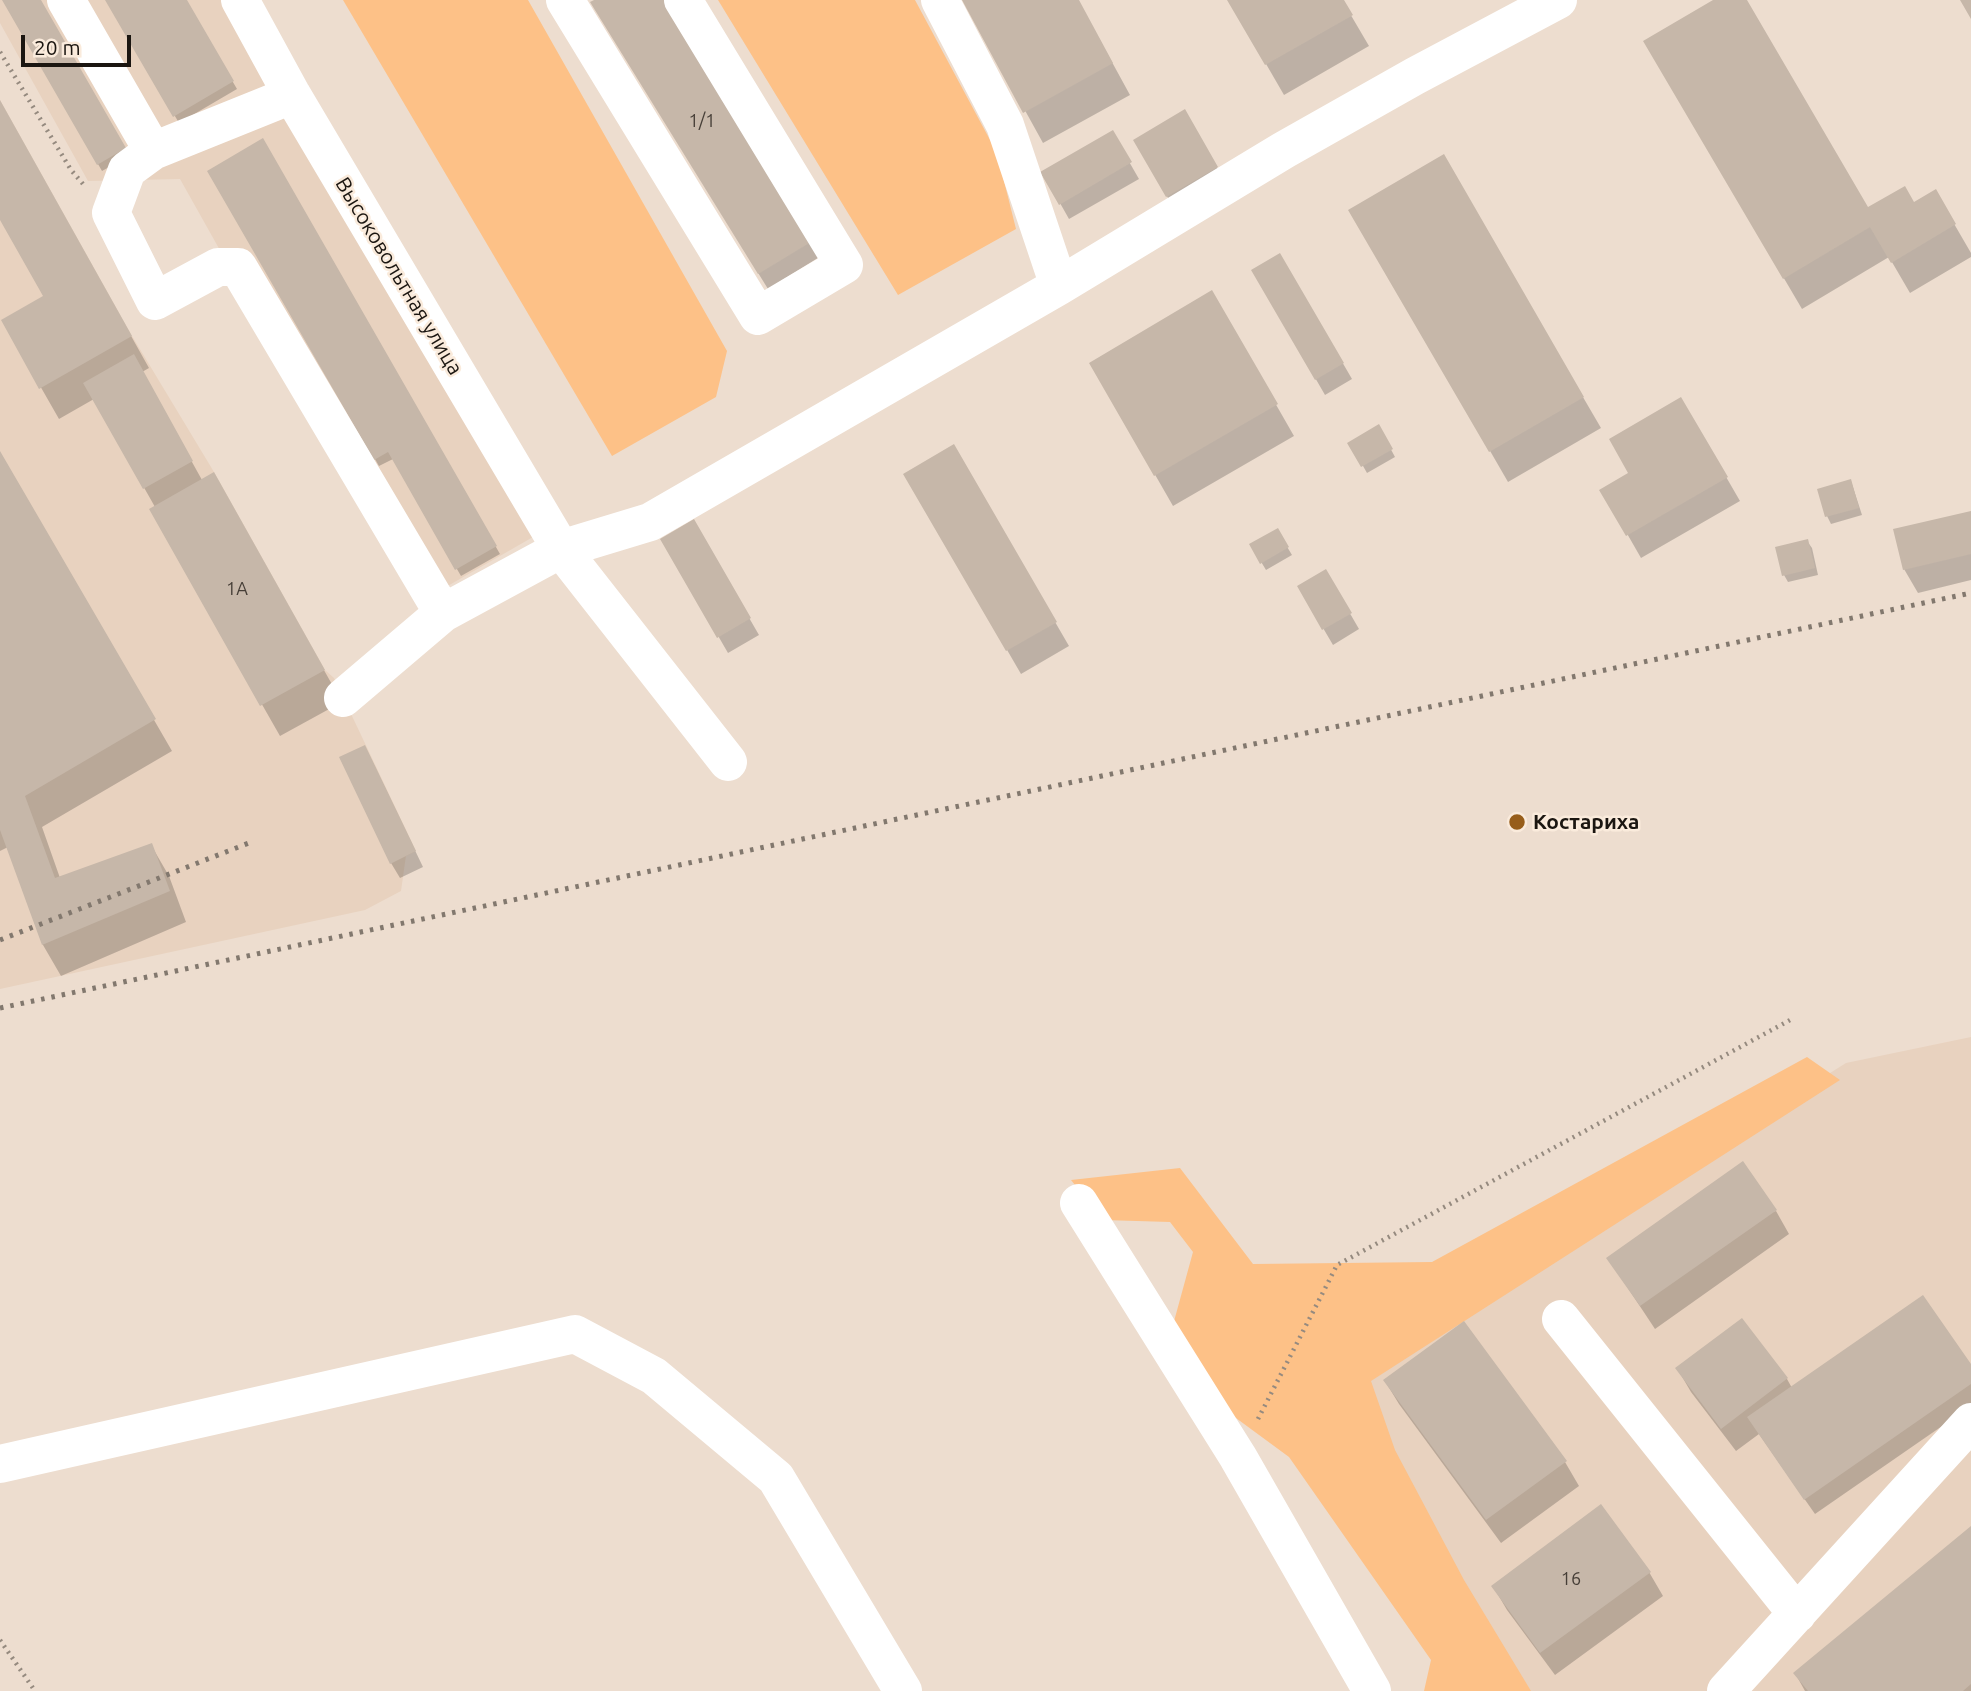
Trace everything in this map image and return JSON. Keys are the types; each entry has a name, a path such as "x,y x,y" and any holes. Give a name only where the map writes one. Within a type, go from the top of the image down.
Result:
{"street":[{"path":"66,0 153,151"},
{"name":"Высоковольтная улица","path":"240,0 292,95 561,549 728,762"},
{"path":"565,0 758,316 845,265 683,0"},
{"path":"940,0 1005,125 1059,286"},
{"path":"343,698 443,613 561,549 650,522 1059,286 1284,150 1558,0"},
{"path":"292,95 153,151 127,170 111,214 155,301 218,267 238,267 443,613"},
{"path":"1079,1203 1238,1457 1372,1691"},
{"path":"1561,1319 1797,1614"},
{"path":"0,1465 575,1334 654,1376 776,1478 903,1691"},
{"path":"1726,1691 1971,1422"}],"path":[{"path":"0,52 71,170 111,214"},
{"path":"1238,1457 1337,1265 1792,1019"},
{"path":"0,1640 34,1691"}],"shaded area":[{"path":"0,0 229,0 533,537 418,603 180,179 88,181 0,23"},
{"path":"343,0 528,0 727,351 716,397 612,456"},
{"path":"718,0 915,0 997,153 1016,229 898,295"},
{"path":"0,100 132,336 214,472 325,670 334,678 416,851 406,856 401,891 365,910 0,989"},
{"path":"1971,1037 1971,1691 1513,1691 1334,1384 1846,1063"},
{"path":"1807,1057 1840,1080 1371,1381 1395,1450 1464,1580 1531,1691 1424,1691 1431,1660 1289,1457 1221,1407 1173,1325 1193,1252 1170,1222 1103,1220 1071,1180 1180,1168 1253,1264 1432,1262"}],"building":[{"path":"2,0 41,0 126,148 97,165"},
{"path":"105,0 187,0 234,81 173,117"},
{"path":"665,0 814,240 758,274 590,2"},
{"path":"962,0 1079,0 1113,63 1023,113"},
{"path":"1227,0 1344,0 1353,15 1265,65"},
{"path":"1713,0 1747,0 1868,207 1905,186 1914,202 1936,189 1956,224 1891,263 1870,227 1783,279 1643,41"},
{"path":"1960,0 1971,0 1971,19"},
{"path":"0,100 132,336 39,389 1,320 43,296 0,220"},
{"path":"1185,109 1218,167 1166,197 1133,140"},
{"path":"1113,130 1132,162 1059,205 1040,172"},
{"path":"263,138 497,546 455,570 388,452 374,460 207,171"},
{"path":"1444,154 1584,397 1489,452 1348,210"},
{"path":"1280,253 1344,363 1315,380 1251,270"},
{"path":"1212,290 1278,404 1154,476 1089,363"},
{"path":"134,354 193,461 143,489 83,383"},
{"path":"1681,397 1728,477 1626,536 1599,490 1628,473 1609,439"},
{"path":"1379,424 1393,449 1361,467 1347,443"},
{"path":"954,444 1057,622 1006,651 903,474"},
{"path":"0,451 156,719 25,796 55,878 152,843 170,891 42,945 0,830"},
{"path":"214,472 325,670 260,706 149,509"},
{"path":"1851,479 1859,508 1825,517 1817,489"},
{"path":"1971,511 1971,554 1903,570 1893,529"},
{"path":"694,519 751,618 717,638 660,539"},
{"path":"1278,528 1289,547 1260,564 1249,544"},
{"path":"1808,539 1815,568 1782,576 1775,547"},
{"path":"1326,569 1352,613 1322,630 1297,586"},
{"path":"365,745 416,851 390,864 339,757"},
{"path":"1743,1161 1777,1210 1640,1306 1606,1258"},
{"path":"1923,1295 1971,1364 1971,1384 1804,1500 1747,1417"},
{"path":"1742,1318 1788,1378 1721,1429 1675,1368"},
{"path":"1464,1321 1567,1461 1486,1520 1383,1380"},
{"path":"1601,1504 1651,1572 1540,1653 1491,1586"},
{"path":"1971,1526 1971,1684 1963,1691 1808,1691 1793,1673"}],"railway":[{"path":"0,1008 1971,593"},
{"path":"0,940 254,841"}],"place":[{"name":"Костариха","path":"1517,822"}]}
